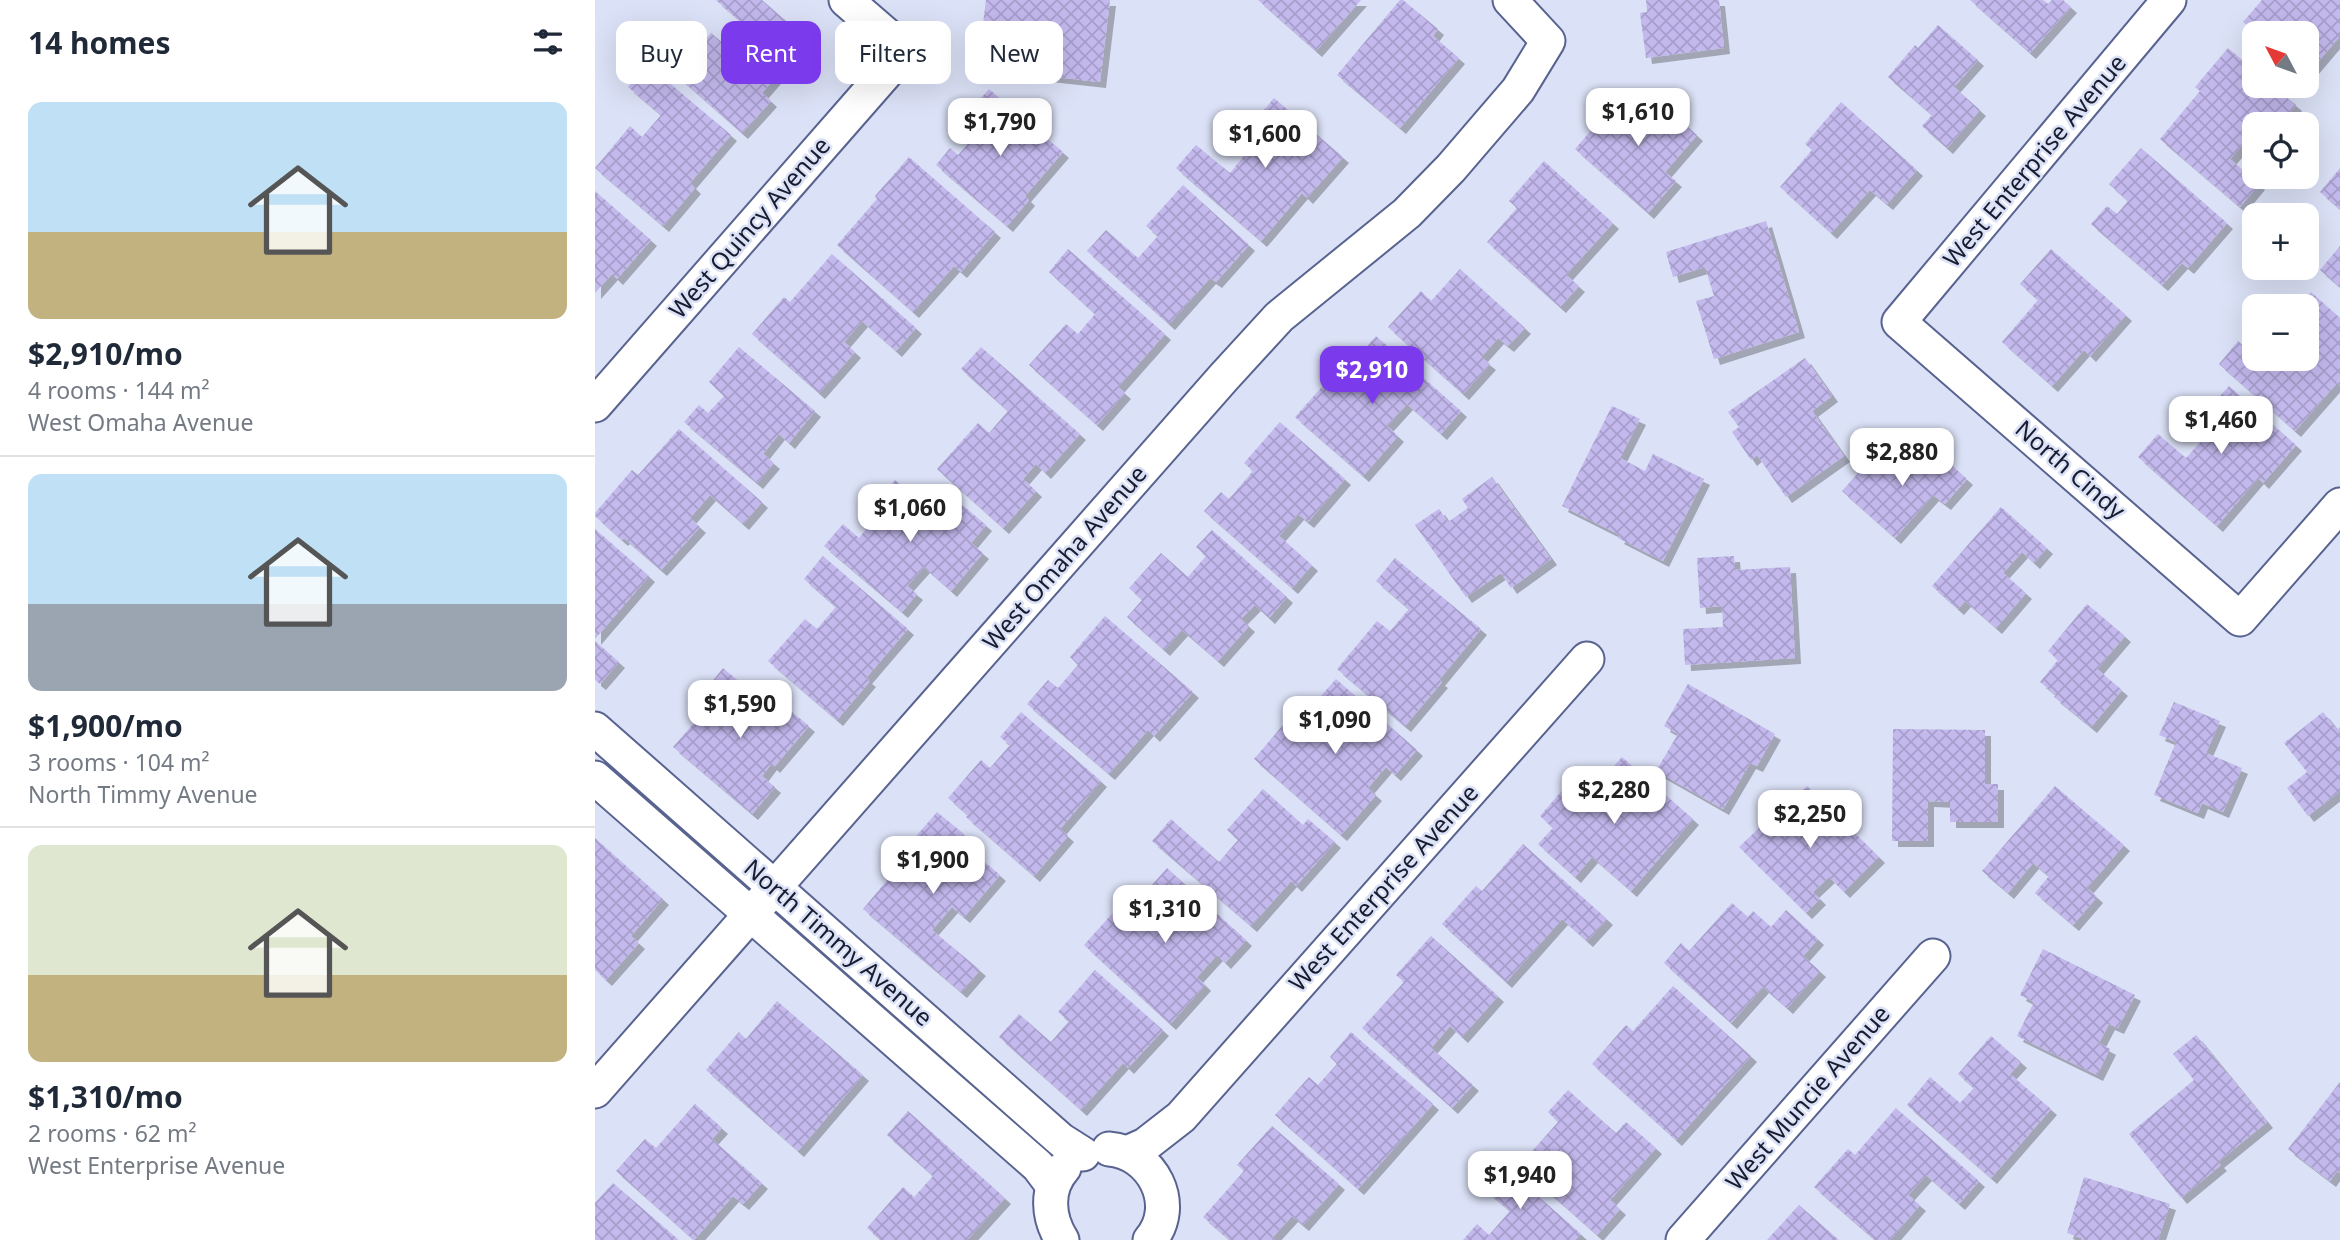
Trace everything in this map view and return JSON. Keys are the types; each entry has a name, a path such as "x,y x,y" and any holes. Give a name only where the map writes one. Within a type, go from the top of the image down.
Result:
{"street":[{"name":"West Quincy Avenue","path":"595,405 905,51 846,0"},
{"name":"West Omaha Avenue","path":"595,1091 1279,317 1407,213 1451,168 1518,90 1548,41 1510,0"},
{"name":"West Enterprise Avenue","path":"1899,321 2169,0"},
{"name":"North Cindy","path":"1899,321 2240,619 2340,505"},
{"name":"West Enterprise Avenue","path":"1127,1153 1149,1142 1181,1117 1587,660"},
{"name":"North Timmy Avenue","path":"595,729 1061,1140 1083,1154"},
{"name":"North Timmy Avenue","path":"595,778 1038,1166 1053,1186"},
{"name":"West Muncie Avenue","path":"1683,1240 1933,956"},
{"name":"West Enterprise Avenue","path":"1154,1175 1181,1117"},
{"path":"1056,1236 1050,1200 1060,1172 1070,1161 1083,1154 1112,1149 1127,1153 1142,1162 1154,1175 1163,1206 1161,1234"}],"building":[{"path":"716,0 762,0 786,21 740,21"},
{"path":"986,0 1110,0 1100,82 1063,78 1063,21 983,21"},
{"path":"1258,0 1361,0 1316,51"},
{"path":"1400,0 1438,29 1433,36 1459,58 1400,128 1337,75"},
{"path":"1646,0 1719,0 1724,48 1646,58 1640,13 1647,12"},
{"path":"1970,0 2043,0 2048,4 2052,0 2063,0 2071,7 2030,53"},
{"path":"2262,0 2340,0 2340,36 2319,61 2319,21 2244,21"},
{"path":"1938,25 1978,60 1954,87 1980,110 1947,148 1922,126 1932,115 1888,77 1915,45 1918,48"},
{"path":"711,33 721,41 721,84 770,84 762,93 771,101 742,133 686,84 707,84 707,38"},
{"path":"2228,48 2242,60 2242,98 2288,98 2296,105 2290,112 2242,112 2242,145 2230,159 2242,169 2242,189 2255,189 2240,207 2160,139 2200,91 2195,87"},
{"path":"630,84 671,84 731,135 690,183 695,188 663,226 595,168 630,126 642,137 661,115 628,87"},
{"path":"989,89 1063,152 1025,196 1029,200 1007,226 936,165 950,148 958,155 974,137 958,124"},
{"path":"1648,92 1697,135 1665,172 1676,181 1648,213 1575,149 1607,112 1610,115 1626,96 1637,105"},
{"path":"1274,98 1343,157 1307,198 1302,193 1261,241 1176,168 1196,145 1230,173 1248,151 1237,142"},
{"path":"1841,102 1917,170 1887,204 1870,190 1831,233 1780,187 1812,150 1805,144"},
{"path":"2141,148 2227,223 2188,268 2182,263 2162,285 2091,224 2107,206 2117,214 2128,201 2109,184"},
{"path":"909,157 995,232 961,272 954,266 913,312 837,245"},
{"path":"1544,161 1613,223 1566,275 1579,286 1560,307 1487,242 1517,208 1509,201"},
{"path":"2340,168 2340,209 2320,192"},
{"path":"1183,185 1249,245 1216,282 1210,278 1169,324 1087,251 1106,230 1138,258 1158,236 1146,226"},
{"path":"595,191 651,240 617,279 612,274 595,293"},
{"path":"1766,221 1799,332 1714,359 1696,301 1714,296 1705,267 1673,277 1666,252"},
{"path":"2340,246 2340,287 2320,270"},
{"path":"1068,249 1165,334 1118,387 1125,393 1097,425 1029,365 1066,324 1078,334 1095,314 1049,272"},
{"path":"2051,249 2126,315 2090,356 2084,350 2052,386 2002,342 2038,300 2020,284"},
{"path":"832,254 916,328 896,351 862,321 844,342 855,352 819,393 752,334 784,297 790,302"},
{"path":"1460,269 1525,328 1508,346 1498,338 1481,357 1490,364 1463,394 1388,327 1421,291 1431,301"},
{"path":"2319,299 2340,318 2340,386 2337,383 2295,431 2219,364 2238,341 2242,344 2242,371 2319,371"},
{"path":"1376,336 1461,411 1441,434 1407,404 1387,426 1398,436 1363,476 1295,417 1329,379 1335,383"},
{"path":"739,347 815,411 789,443 779,434 763,454 774,463 757,483 684,422 699,405 708,413 724,396 709,382"},
{"path":"981,347 1080,434 1045,473 1036,464 1023,479 1036,491 1003,528 937,469 978,423 989,433 1008,411 961,369"},
{"path":"1805,358 1832,396 1812,411 1844,456 1786,497 1757,455 1751,460 1732,432 1739,427 1728,412"},
{"path":"2229,386 2296,445 2263,483 2258,478 2217,526 2138,457 2158,434 2186,458 2204,438 2192,427"},
{"path":"1612,406 1640,419 1620,458 1645,471 1653,454 1704,479 1663,561 1618,538 1620,535 1562,506"},
{"path":"1280,422 1345,479 1308,522 1298,514 1279,536 1312,565 1292,588 1204,511 1221,492 1229,499 1253,471 1244,463"},
{"path":"679,429 762,502 743,524 710,495 690,518 700,527 661,570 624,538 622,540 595,516 595,513 632,470 638,475"},
{"path":"1930,446 1967,479 1945,504 1933,495 1895,538 1842,491 1878,451 1904,474"},
{"path":"1492,477 1551,559 1511,588 1501,573 1466,597 1415,525 1439,509 1448,522 1468,508 1462,499"},
{"path":"895,480 932,512 948,493 986,525 971,543 983,553 951,591 924,567 907,586 917,594 902,612 824,546 843,524 859,538 872,522 864,516"},
{"path":"2001,507 2047,548 2034,563 2022,552 2003,573 2026,593 1996,628 1965,601 1958,609 1932,586"},
{"path":"595,529 649,576 595,639"},
{"path":"1212,530 1287,597 1269,618 1255,605 1241,619 1249,626 1218,661 1182,630 1164,650 1127,617 1142,600 1129,588 1161,553 1188,577 1206,556 1196,547"},
{"path":"823,556 908,629 866,678 870,681 837,720 768,661 805,619 817,629 836,607 804,579"},
{"path":"1734,556 1735,570 1790,567 1795,658 1685,665 1683,629 1723,627 1722,606 1700,608 1697,558"},
{"path":"1395,558 1481,629 1405,726 1337,669 1377,621 1390,631 1409,609 1376,581"},
{"path":"2087,604 2125,636 2097,669 2122,690 2091,727 2040,682 2058,660 2048,651"},
{"path":"1105,616 1193,692 1154,736 1148,730 1109,774 1027,704 1048,680 1058,688 1078,665 1070,657"},
{"path":"595,641 619,662 600,684 595,680"},
{"path":"723,668 773,710 780,702 809,726 774,767 771,764 762,776 775,787 752,814 673,747 713,701 703,693"},
{"path":"1336,679 1417,750 1395,775 1386,767 1368,788 1376,795 1341,835 1254,759 1289,718 1296,724"},
{"path":"1688,684 1775,734 1757,766 1750,763 1723,809 1656,771 1678,734 1664,726"},
{"path":"2174,702 2220,721 2206,753 2242,768 2223,812 2202,803 2198,813 2154,795 2176,742 2159,735"},
{"path":"1021,712 1101,781 1060,829 1068,836 1034,876 948,798 981,760 990,768 1010,745 1000,737"},
{"path":"2323,712 2337,730 2340,727 2340,791 2308,816 2287,788 2307,772 2284,743"},
{"path":"1893,729 1985,730 1985,784 1998,784 1998,822 1950,822 1950,802 1928,801 1928,841 1892,841"},
{"path":"1622,757 1693,819 1631,891 1592,857 1575,877 1538,844 1553,828 1540,816 1572,779 1599,803 1616,783 1606,775"},
{"path":"1807,786 1879,857 1844,892 1829,877 1813,892 1820,899 1806,913 1739,847 1760,827 1770,837 1786,821 1779,814"},
{"path":"2055,786 2124,845 2087,888 2097,897 2073,925 2035,893 2049,876 2033,863 2008,893 1982,871"},
{"path":"1263,789 1303,825 1308,819 1335,842 1296,886 1291,881 1251,926 1152,841 1171,819 1219,862 1238,840 1227,830"},
{"path":"937,812 964,834 959,840 1000,875 964,917 952,907 932,930 980,970 961,992 863,909 904,860 899,856"},
{"path":"595,838 663,899 631,936 639,943 606,980 595,970"},
{"path":"1523,844 1607,919 1587,941 1562,919 1506,982 1442,924 1476,886 1482,891"},
{"path":"1167,868 1246,940 1225,963 1217,955 1197,977 1205,985 1170,1024 1084,945 1119,906 1127,913"},
{"path":"1732,903 1748,917 1753,911 1771,927 1786,910 1818,939 1803,956 1820,971 1787,1008 1763,987 1731,1023 1664,963 1681,943 1689,951"},
{"path":"1431,936 1498,996 1462,1037 1450,1026 1431,1048 1473,1085 1452,1108 1362,1028 1404,982 1396,975"},
{"path":"2043,949 2135,995 2118,1028 2109,1024 2099,1043 2110,1049 2097,1075 2017,1036 2034,1002 2020,995"},
{"path":"1095,970 1163,1030 1128,1068 1123,1063 1081,1110 999,1037 1019,1014 1051,1042 1069,1021 1058,1012"},
{"path":"1673,986 1751,1056 1676,1140 1592,1064 1626,1025 1633,1031"},
{"path":"777,1001 863,1075 798,1151 706,1070 739,1032 746,1039"},
{"path":"1351,1032 1433,1104 1358,1189 1275,1115 1309,1077 1318,1085 1337,1064 1330,1057"},
{"path":"2196,1035 2267,1122 2218,1162 2221,1165 2181,1198 2129,1134 2194,1080 2173,1054"},
{"path":"1991,1036 2021,1062 2010,1074 2051,1109 1991,1178 1907,1105 1930,1077 1960,1103 1974,1088 1958,1074"},
{"path":"2340,1082 2340,1173 2337,1171 2330,1181 2288,1149"},
{"path":"1568,1090 1616,1133 1626,1122 1656,1148 1610,1200 1620,1209 1597,1235 1519,1166 1558,1122 1548,1112"},
{"path":"695,1104 722,1128 712,1139 762,1183 743,1204 733,1196 694,1240 616,1171 645,1139 656,1148"},
{"path":"1896,1108 1979,1181 1959,1204 1926,1175 1908,1195 1920,1205 1890,1240 1875,1240 1814,1187 1848,1149 1855,1155"},
{"path":"908,1111 1005,1198 967,1240 881,1240 867,1228 903,1187 914,1197 933,1176 887,1135"},
{"path":"1272,1126 1339,1184 1303,1225 1292,1216 1272,1238 1275,1240 1230,1240 1203,1217 1244,1171 1237,1165"},
{"path":"1496,1159 1581,1234 1575,1240 1463,1240 1477,1224 1489,1235 1510,1211 1476,1182"},
{"path":"2084,1177 2170,1204 2158,1240 2081,1240 2067,1233"},
{"path":"613,1183 679,1240 595,1240 595,1203"},
{"path":"1799,1205 1839,1240 1767,1240"}]}
